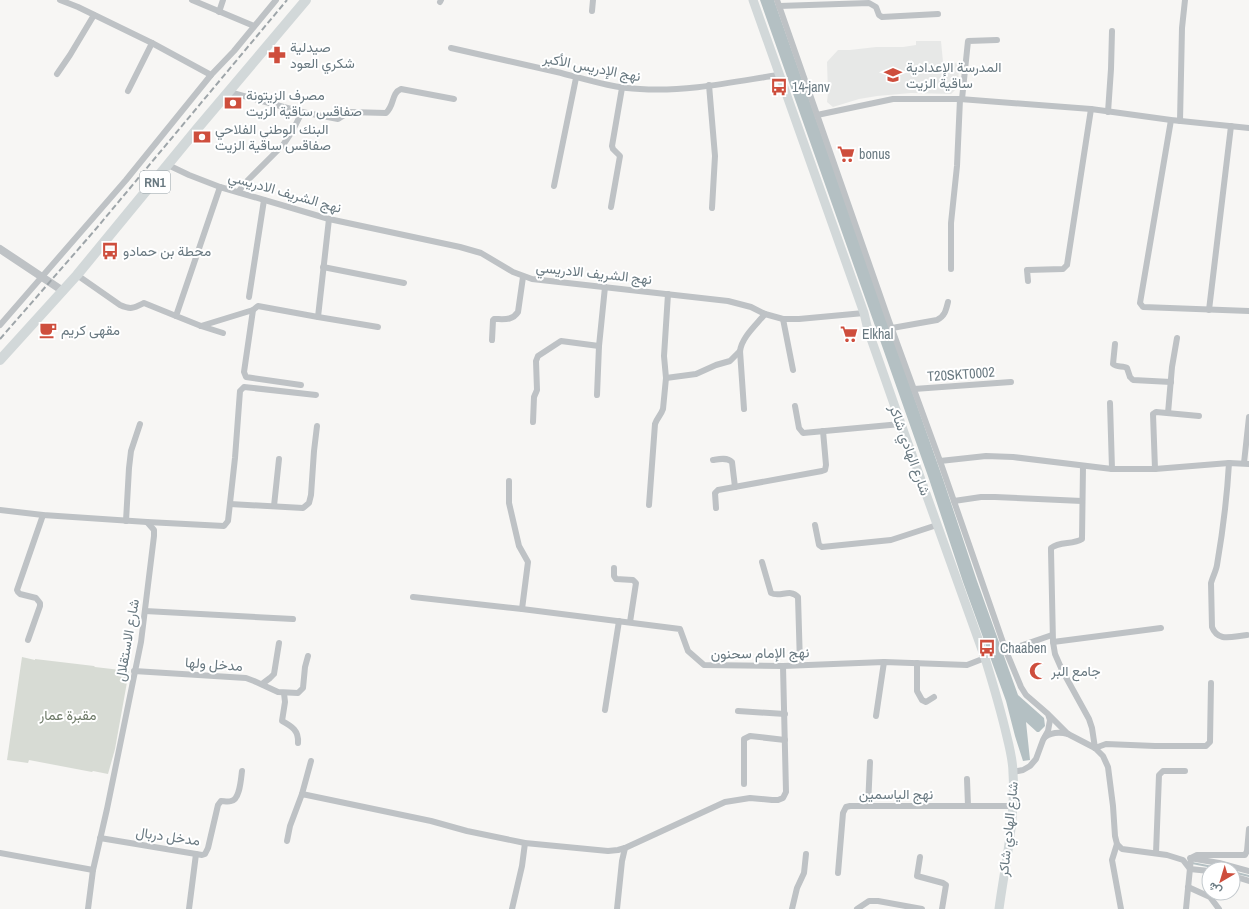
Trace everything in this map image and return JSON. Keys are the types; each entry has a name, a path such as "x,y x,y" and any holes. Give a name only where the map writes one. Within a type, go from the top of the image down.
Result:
{"main road":[{"name":"RN1","path":"0,360 77,275 306,0"},
{"name":"شارع الهادي شاكر","path":"753,0 864,313 868,330 901,424 985,658 1005,729 1013,772 1013,806 1010,840 999,909"}],"street":[{"path":"60,0 78,3 94,15 152,43 211,75"},
{"path":"192,0 254,26"},
{"path":"219,12 223,0"},
{"path":"0,325 130,174 211,75 234,51 276,0"},
{"path":"592,11 593,0"},
{"path":"1180,120 1182,28 1185,0"},
{"path":"938,14 882,18 876,7 872,4 840,2 778,3 1020,687 1026,695 1068,734 1095,748 1103,756 1108,767 1117,844 1112,860 1121,909"},
{"path":"57,74 94,15"},
{"path":"1108,112 1112,31"},
{"path":"951,269 951,223 957,166 961,99 968,41 997,40"},
{"path":"128,91 152,43"},
{"name":"نهج الإدريس الأكبر","path":"451,48 576,78 622,88 641,90 709,86 778,74"},
{"path":"554,186 576,78"},
{"path":"709,86 715,156 712,208"},
{"path":"611,207 620,156 612,146 622,88"},
{"path":"229,92 302,112 338,120 349,112 364,111 386,113 391,107 394,97 398,91 402,89 454,99"},
{"path":"818,115 893,99 961,99 1091,109 1171,120 1249,128"},
{"path":"1028,282 1027,270 1064,269 1067,265 1091,109"},
{"path":"238,192 283,145 302,112"},
{"path":"1171,120 1140,303 1143,307 1249,311"},
{"path":"1209,310 1231,126"},
{"name":"نهج الشريف الادريسي","path":"168,165 220,187 264,200 329,218 460,247 486,255 513,272 532,279 728,301 751,307 765,314 783,319 864,313"},
{"path":"176,316 220,187"},
{"path":"249,297 264,200"},
{"path":"318,317 329,218"},
{"path":"0,249 63,291"},
{"path":"323,267 404,283"},
{"path":"77,275 120,305 127,308 144,304 224,334"},
{"path":"492,340 493,320 509,319 515,316 518,312 523,276"},
{"path":"597,395 599,346 606,287"},
{"path":"649,505 655,424 663,409 666,378 664,356 668,294"},
{"path":"892,328 937,320 945,314 948,302"},
{"path":"201,326 253,310 258,306 378,328"},
{"path":"253,310 244,372 246,377 301,384"},
{"path":"744,409 740,351 741,345 747,335 765,314"},
{"path":"783,319 793,370"},
{"path":"1168,413 1177,338"},
{"path":"533,422 534,397 536,390 536,361 538,356 561,341 599,346"},
{"path":"1115,344 1113,364 1126,367 1131,379 1171,382"},
{"path":"666,378 696,374 716,365 730,361 740,351"},
{"name":"T20SKT0002","path":"914,389 1011,382"},
{"path":"0,510 43,515 126,521 224,526 228,521 240,392 244,387 316,395"},
{"path":"1110,403 1112,469"},
{"path":"795,406 800,431 806,433 901,424"},
{"path":"1154,469 1153,416 1156,412 1199,416"},
{"path":"940,461 986,456 1013,457 1112,469 1154,469 1229,463 1246,464 1249,417"},
{"path":"126,521 131,452 140,424"},
{"path":"230,504 304,508 309,503 311,494 313,457 317,426"},
{"path":"716,508 716,492 825,470 826,465 823,432"},
{"path":"274,506 279,459"},
{"path":"713,460 727,459 732,462 735,487"},
{"path":"1229,463 1227,504 1212,583 1212,627 1214,632 1222,638 1247,635"},
{"path":"1083,466 1082,539 1056,545 1051,548 1053,639 1055,654 1062,670 1089,719 1095,748"},
{"path":"509,481 509,503 519,546 528,562 522,608"},
{"path":"954,501 981,497 1082,501"},
{"path":"28,640 40,603 36,598 20,594 17,590 43,515"},
{"name":"شارع الاستقلال","path":"88,909 93,870 141,642 146,611 154,536 154,530 147,522"},
{"path":"815,525 819,545 822,547 891,540 937,525"},
{"path":"762,562 771,593 775,595 791,592 798,597 800,664"},
{"path":"614,568 614,576 616,579 633,580 636,583 630,622"},
{"name":"نهج الإمام سحنون","path":"413,597 522,608 680,629 688,651 704,665 783,666 800,664 884,662 967,664 985,658"},
{"path":"146,611 294,620"},
{"path":"605,710 619,621"},
{"path":"1006,651 1053,639 1160,628"},
{"path":"262,684 274,674 279,643"},
{"path":"298,743 298,738 292,726 282,721 285,702 284,693 298,693 303,688 305,667 308,656"},
{"path":"876,716 884,662"},
{"path":"917,663 917,691 922,700 926,702 934,697"},
{"path":"302,794 526,843 608,851 618,850 725,802 744,799 778,800 783,798 786,792 783,666"},
{"name":"مدخل ولها","path":"134,671 246,678 278,692 284,693"},
{"path":"1095,748 1106,744 1206,746 1210,742 1211,683"},
{"path":"738,711 784,714"},
{"path":"1013,772 1023,770 1032,764 1036,759 1050,724 1048,714"},
{"path":"1045,738 1054,733 1068,734"},
{"path":"744,784 744,739 750,736 785,740"},
{"path":"287,841 290,826 302,794 311,761"},
{"path":"868,806 870,762"},
{"name":"مدخل دربال","path":"100,838 202,855 205,854 218,805 221,802 231,802 235,800 238,794 242,771"},
{"path":"1156,853 1159,775 1163,771 1185,771"},
{"path":"966,780 968,806"},
{"name":"نهج الياسمين","path":"838,873 844,810 846,807 1013,806"},
{"path":"1117,844 1122,848 1167,855 1183,860 1197,855 1245,855 1247,852 1249,829"},
{"path":"512,909 526,843"},
{"path":"617,909 622,861 625,848"},
{"path":"0,853 93,870"},
{"path":"190,909 196,854"},
{"path":"792,909 804,873 806,854"},
{"path":"920,857 917,876 946,885 942,909"},
{"path":"1186,909 1191,858"},
{"path":"1191,858 1219,863 1249,871"},
{"path":"1183,860 1190,869 1201,870"},
{"path":"1188,887 1210,897 1218,909"},
{"path":"860,908 869,901 878,901 922,909"}],"shaded area":[{"path":"760,0 774,0 1018,695 1044,718 1045,726 1039,732 1037,732 1026,722 1030,760 1023,761 1006,701"},
{"name":"المدرسة الإعدادية ساقية الزيت","path":"916,41 941,41 943,62 959,63 958,87 951,94 911,93 877,96 859,99 833,107 827,102 827,62 838,50 876,47 903,47 916,45"}],"green space":[{"name":"مقبرة عمار","path":"22,657 35,660 129,671 115,749 108,774 29,760 28,763 7,760"}],"waterway":[{"path":"1192,863 1201,865"},
{"path":"1241,874 1249,876"}],"railway":[{"path":"0,339 95,230 287,0"}],"place":[{"name":"صيدلية شكري العود","path":"277,55"},
{"name":"المدرسة الإعدادية ساقية الزيت","path":"893,75"},
{"name":"14-janv","path":"779,87"},
{"name":"مصرف الزيتونة صفاقس ساقية الزيت","path":"233,103"},
{"name":"البنك الوطني الفلاحي صفاقس ساقية الزيت","path":"202,137"},
{"name":"bonus","path":"846,154"},
{"name":"محطة بن حمادو","path":"110,251"},
{"name":"مقهى كريم","path":"48,330"},
{"name":"Elkhal","path":"849,334"},
{"name":"Chaaben","path":"987,648"},
{"name":"جامع البر","path":"1038,671"}]}
